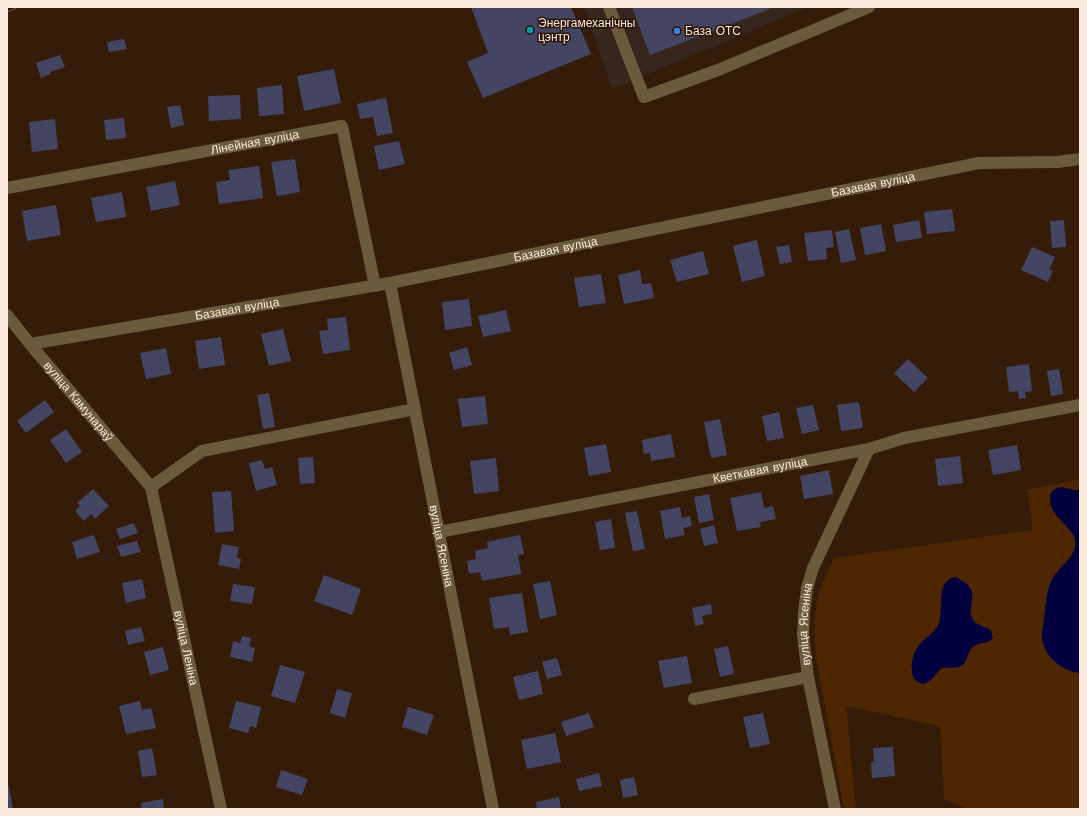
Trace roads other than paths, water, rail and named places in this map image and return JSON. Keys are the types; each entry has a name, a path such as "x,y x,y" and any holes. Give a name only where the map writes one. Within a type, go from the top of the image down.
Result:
{"street":[{"path":"610,7 644,97 718,70 869,7"},
{"name":"Лінейная вуліца","path":"7,188 342,126 375,286"},
{"name":"Базавая вуліца","path":"30,344 375,286 979,163 1057,162 1080,159"},
{"name":"вуліца Ясеніна","path":"390,283 493,809"},
{"name":"вуліца Камунараў","path":"7,315 152,487"},
{"name":"Кветкавая вуліца","path":"439,532 869,449 904,438 1080,405"},
{"path":"152,487 202,451 415,409"},
{"name":"вуліца Ясеніна","path":"835,809 808,678 803,635 804,613 807,588 813,568 869,449"},
{"name":"вуліца Леніна","path":"152,487 221,809"},
{"path":"694,699 808,678"}],"railway":[{"path":"7,10 14,7"}],"place":[{"name":"Энергамеханічны цэнтр","path":"530,30"},
{"name":"База ОТС","path":"677,31"}]}
